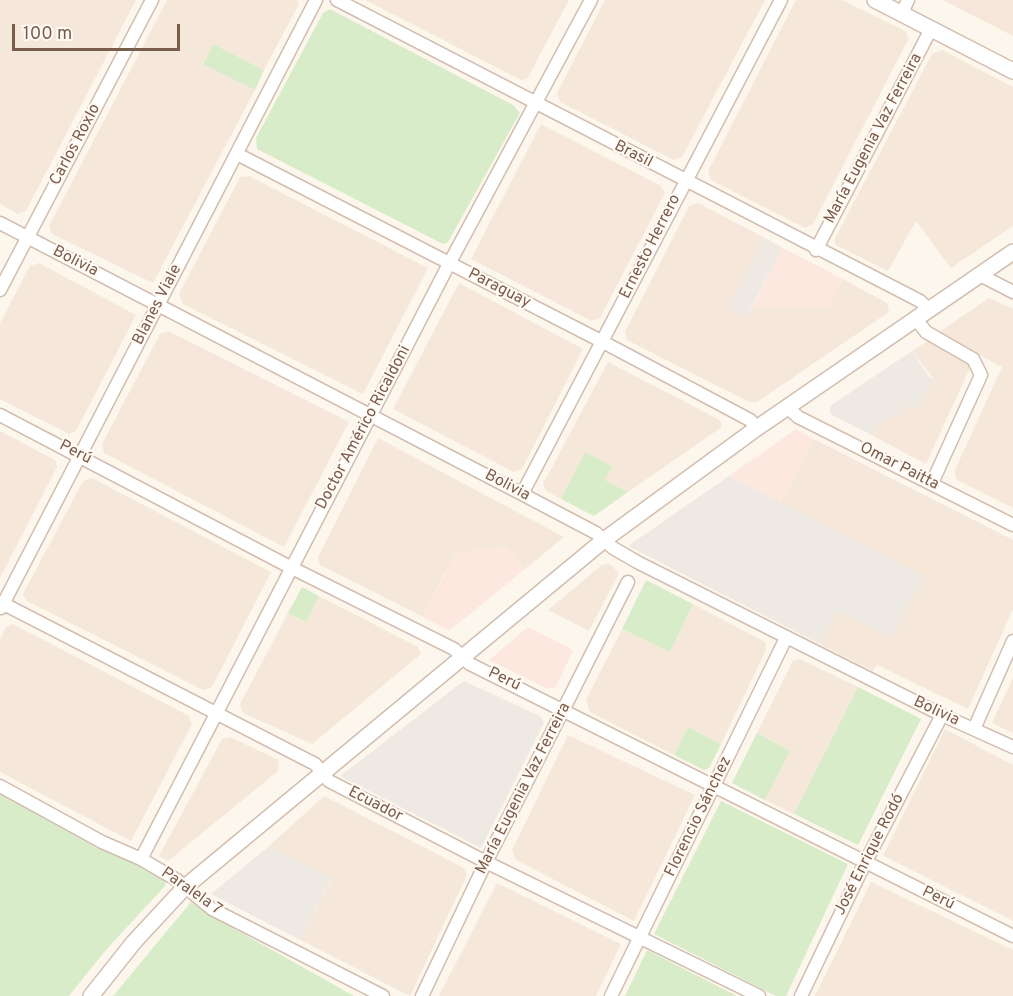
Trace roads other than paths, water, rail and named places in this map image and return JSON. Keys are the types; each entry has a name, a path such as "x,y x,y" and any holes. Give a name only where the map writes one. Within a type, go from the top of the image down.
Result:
{"street":[{"name":"Carlos Roxlo","path":"0,291 152,0"},
{"name":"Blanes Viale","path":"1,605 81,456 316,0"},
{"name":"Brasil","path":"337,0 816,250 920,301 922,314"},
{"name":"Doctor Américo Ricaldoni","path":"141,859 290,567 591,0"},
{"name":"Ernesto Herrero","path":"522,494 781,0"},
{"path":"875,0 905,7 932,29 1013,71"},
{"name":"María Eugenia Vaz Ferreira","path":"816,250 932,29"},
{"name":"Paraguay","path":"237,154 603,342 750,420 757,428"},
{"name":"Bolivia","path":"0,223 522,494 604,540 639,563 942,715 1013,747"},
{"path":"90,996 134,942 185,888 604,540 757,428 1013,252"},
{"path":"980,274 1013,292"},
{"path":"922,314 926,332 973,359 981,375 932,483"},
{"name":"Omar Paitta","path":"787,407 798,417 1013,525"},
{"name":"Perú","path":"0,415 290,567 454,649 470,664 1013,936"},
{"name":"María Eugenia Vaz Ferreira","path":"422,996 486,862 628,582"},
{"name":"Ecuador","path":"1,605 315,764 329,781 486,862 759,996"},
{"name":"Florencio Sánchez","path":"611,996 786,638"},
{"path":"974,729 1013,641"},
{"name":"José Enrique Rodó","path":"801,996 865,863 942,715"},
{"name":"Paralela 7","path":"0,786 102,842 141,859 212,909 384,996"}]}
